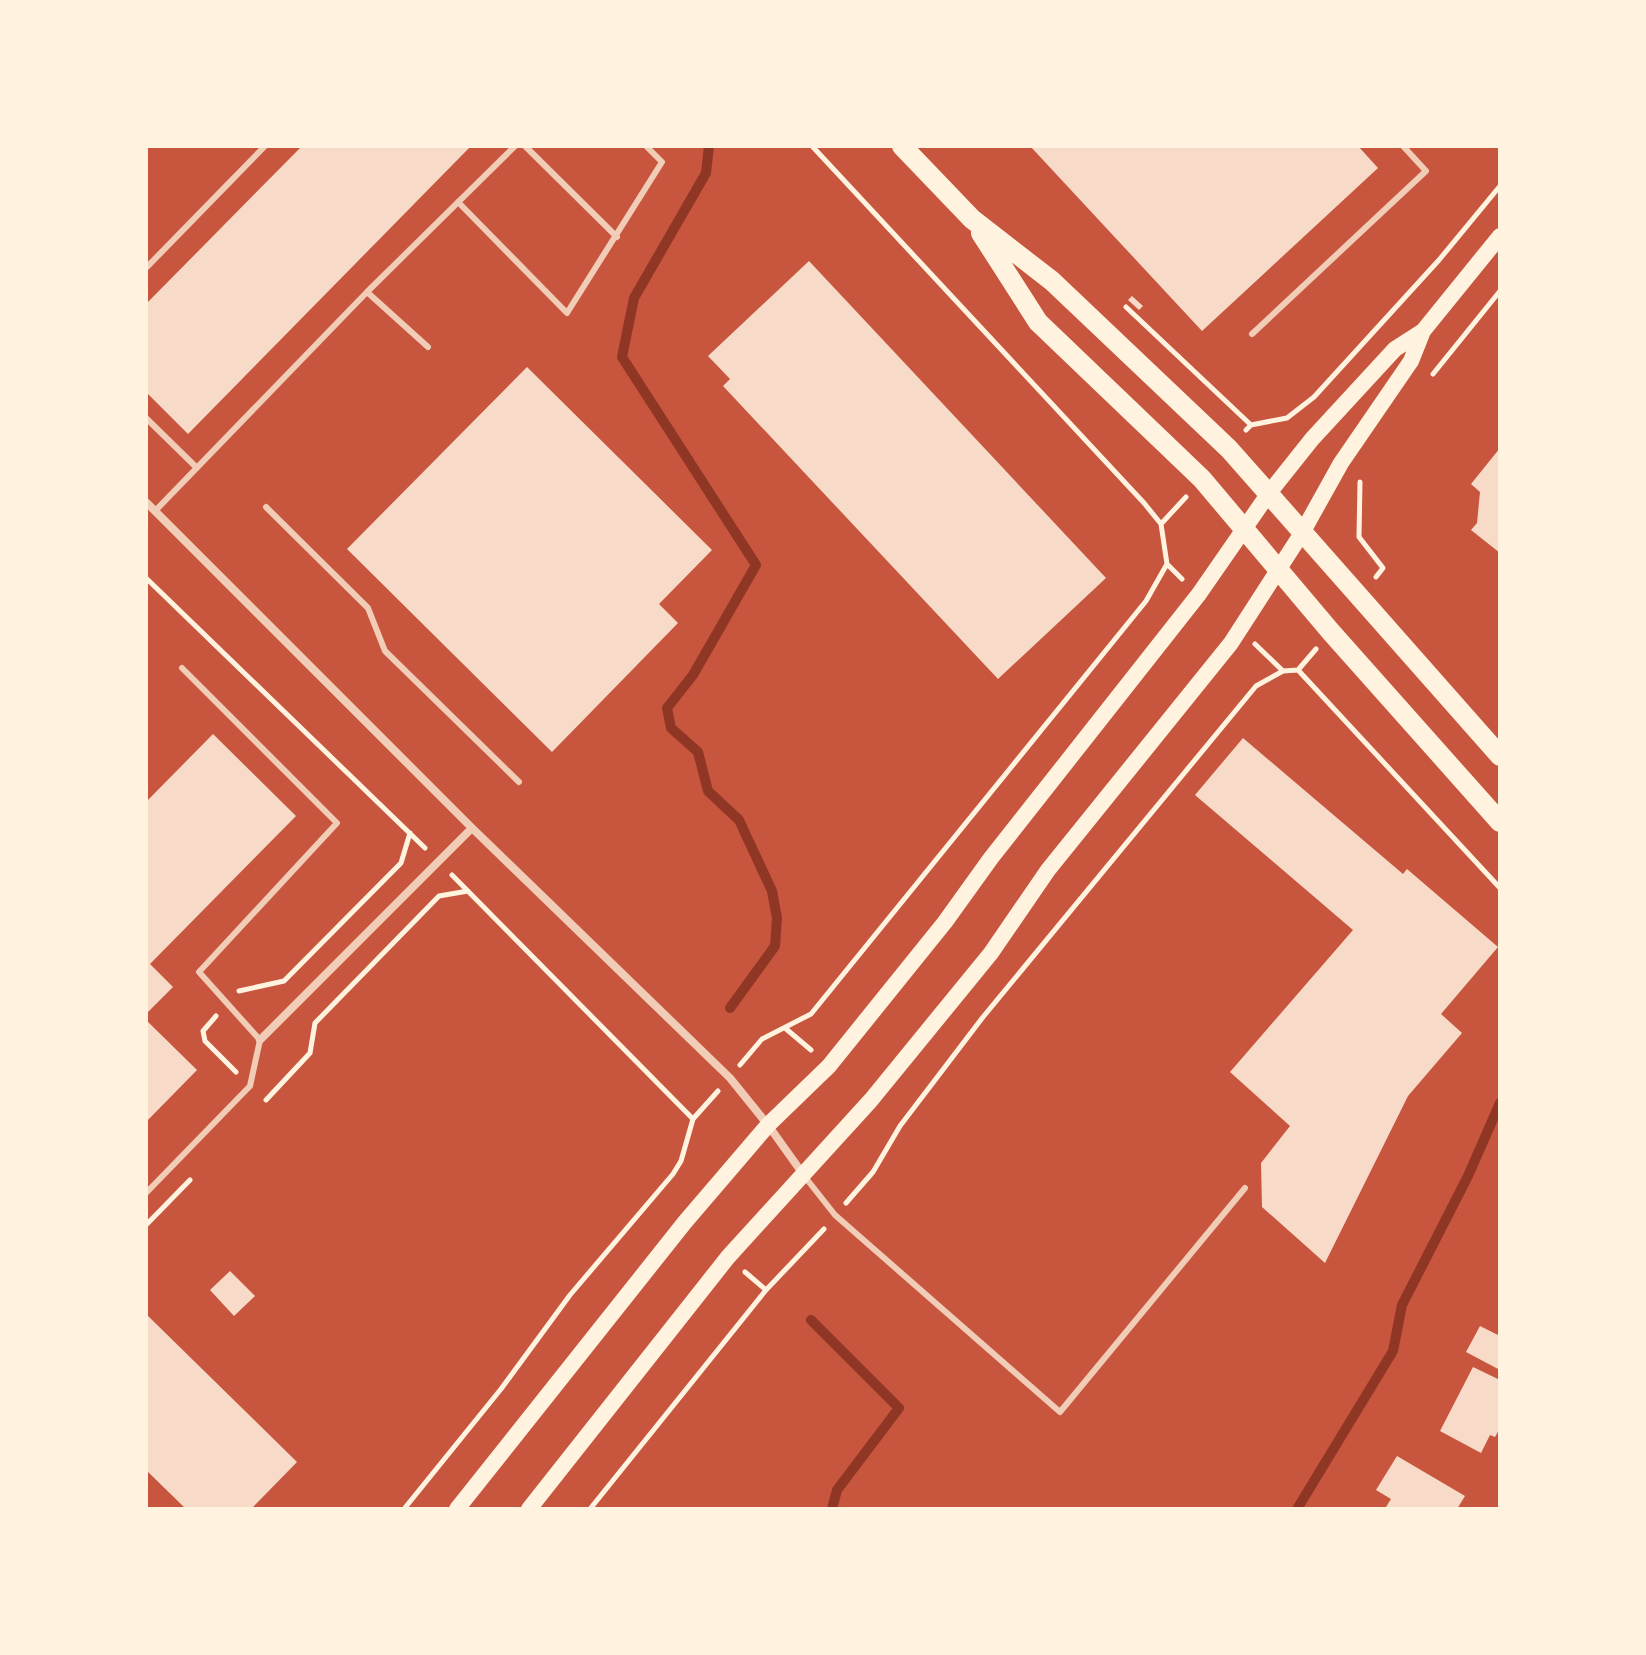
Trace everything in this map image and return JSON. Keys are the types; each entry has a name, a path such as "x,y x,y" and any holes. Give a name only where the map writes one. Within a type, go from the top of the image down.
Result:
{"main road":[{"path":"902,146 972,219 1052,281 1229,449 1500,756"},
{"path":"972,219 1038,322 1202,479 1500,822"},
{"path":"529,1509 728,1257 871,1100 991,953 1048,870 1241,630 1302,533 1341,463 1411,361 1423,331 1500,236"},
{"path":"457,1509 685,1222 768,1125 839,1054 1199,594 1269,493 1312,439 1395,349 1423,331"}],"street":[{"path":"146,502 472,828 730,1078 803,1174"},
{"path":"260,1040 472,828"}],"lane":[{"path":"146,268 265,146"},
{"path":"155,511 367,292 515,146"},
{"path":"525,146 617,237"},
{"path":"458,202 567,313 662,162 646,146"},
{"path":"1252,334 1426,171 1403,146"},
{"path":"367,292 428,347"},
{"path":"146,418 197,468"},
{"path":"266,507 368,608 385,651 519,782"},
{"path":"146,1193 250,1086 260,1040 199,972 337,823 182,668"},
{"path":"803,1174 835,1215 1060,1412 1245,1188"}],"path":[{"path":"404,1509 501,1389 570,1295 673,1174 681,1161 693,1119 762,1039 811,1014 1146,601 1167,564 1161,524 812,146"},
{"path":"1229,449 1251,425 1287,418 1314,397 1439,260 1500,186"},
{"path":"1428,382 1500,291"},
{"path":"1126,307 1251,425"},
{"path":"1368,469 1360,482 1359,537 1383,568"},
{"path":"1161,524 1202,479"},
{"path":"1167,564 1199,594"},
{"path":"1241,630 1283,671"},
{"path":"590,1509 766,1290 873,1172 900,1126 983,1017 1256,686 1283,671 1298,670 1500,888"},
{"path":"410,833 401,863 284,981 240,990 203,1031 205,1041 250,1086 265,1100 310,1053 315,1023 439,896 469,891"}],"building":[{"path":"302,146 471,146 188,434 146,392 146,304"},
{"path":"1030,146 1358,146 1378,168 1202,331"},
{"path":"809,261 1106,578 998,679 723,386 730,379 708,356"},
{"path":"1132,296 1143,306 1139,310 1128,300"},
{"path":"527,367 712,550 659,604 678,623 552,752 347,549"},
{"path":"1500,448 1500,553 1471,530 1477,523 1480,492 1471,484"},
{"path":"213,734 296,816 150,964 173,987 146,1014 146,802"},
{"path":"1243,738 1403,874 1407,869 1498,947 1441,1014 1462,1033 1408,1096 1325,1263 1262,1207 1261,1163 1290,1126 1230,1072 1353,930 1195,795"},
{"path":"146,1020 197,1070 146,1122"},
{"path":"230,1271 255,1296 234,1316 210,1290"},
{"path":"146,1314 297,1462 251,1509 186,1509 146,1470"},
{"path":"1480,1326 1500,1336 1500,1370 1466,1352"},
{"path":"1473,1367 1500,1380 1500,1428 1495,1437 1490,1435 1481,1453 1440,1431"},
{"path":"1397,1456 1465,1496 1457,1509 1386,1507 1391,1499 1376,1490"}],"waterway":[{"path":"709,146 706,173 634,298 622,357 756,565 693,675 667,708 671,728 698,752 708,791 739,820 772,891 777,918 775,946 730,1008"},
{"path":"1297,1509 1393,1351 1402,1305 1468,1176 1500,1103"},
{"path":"811,1320 899,1408 837,1490 832,1509"}]}
